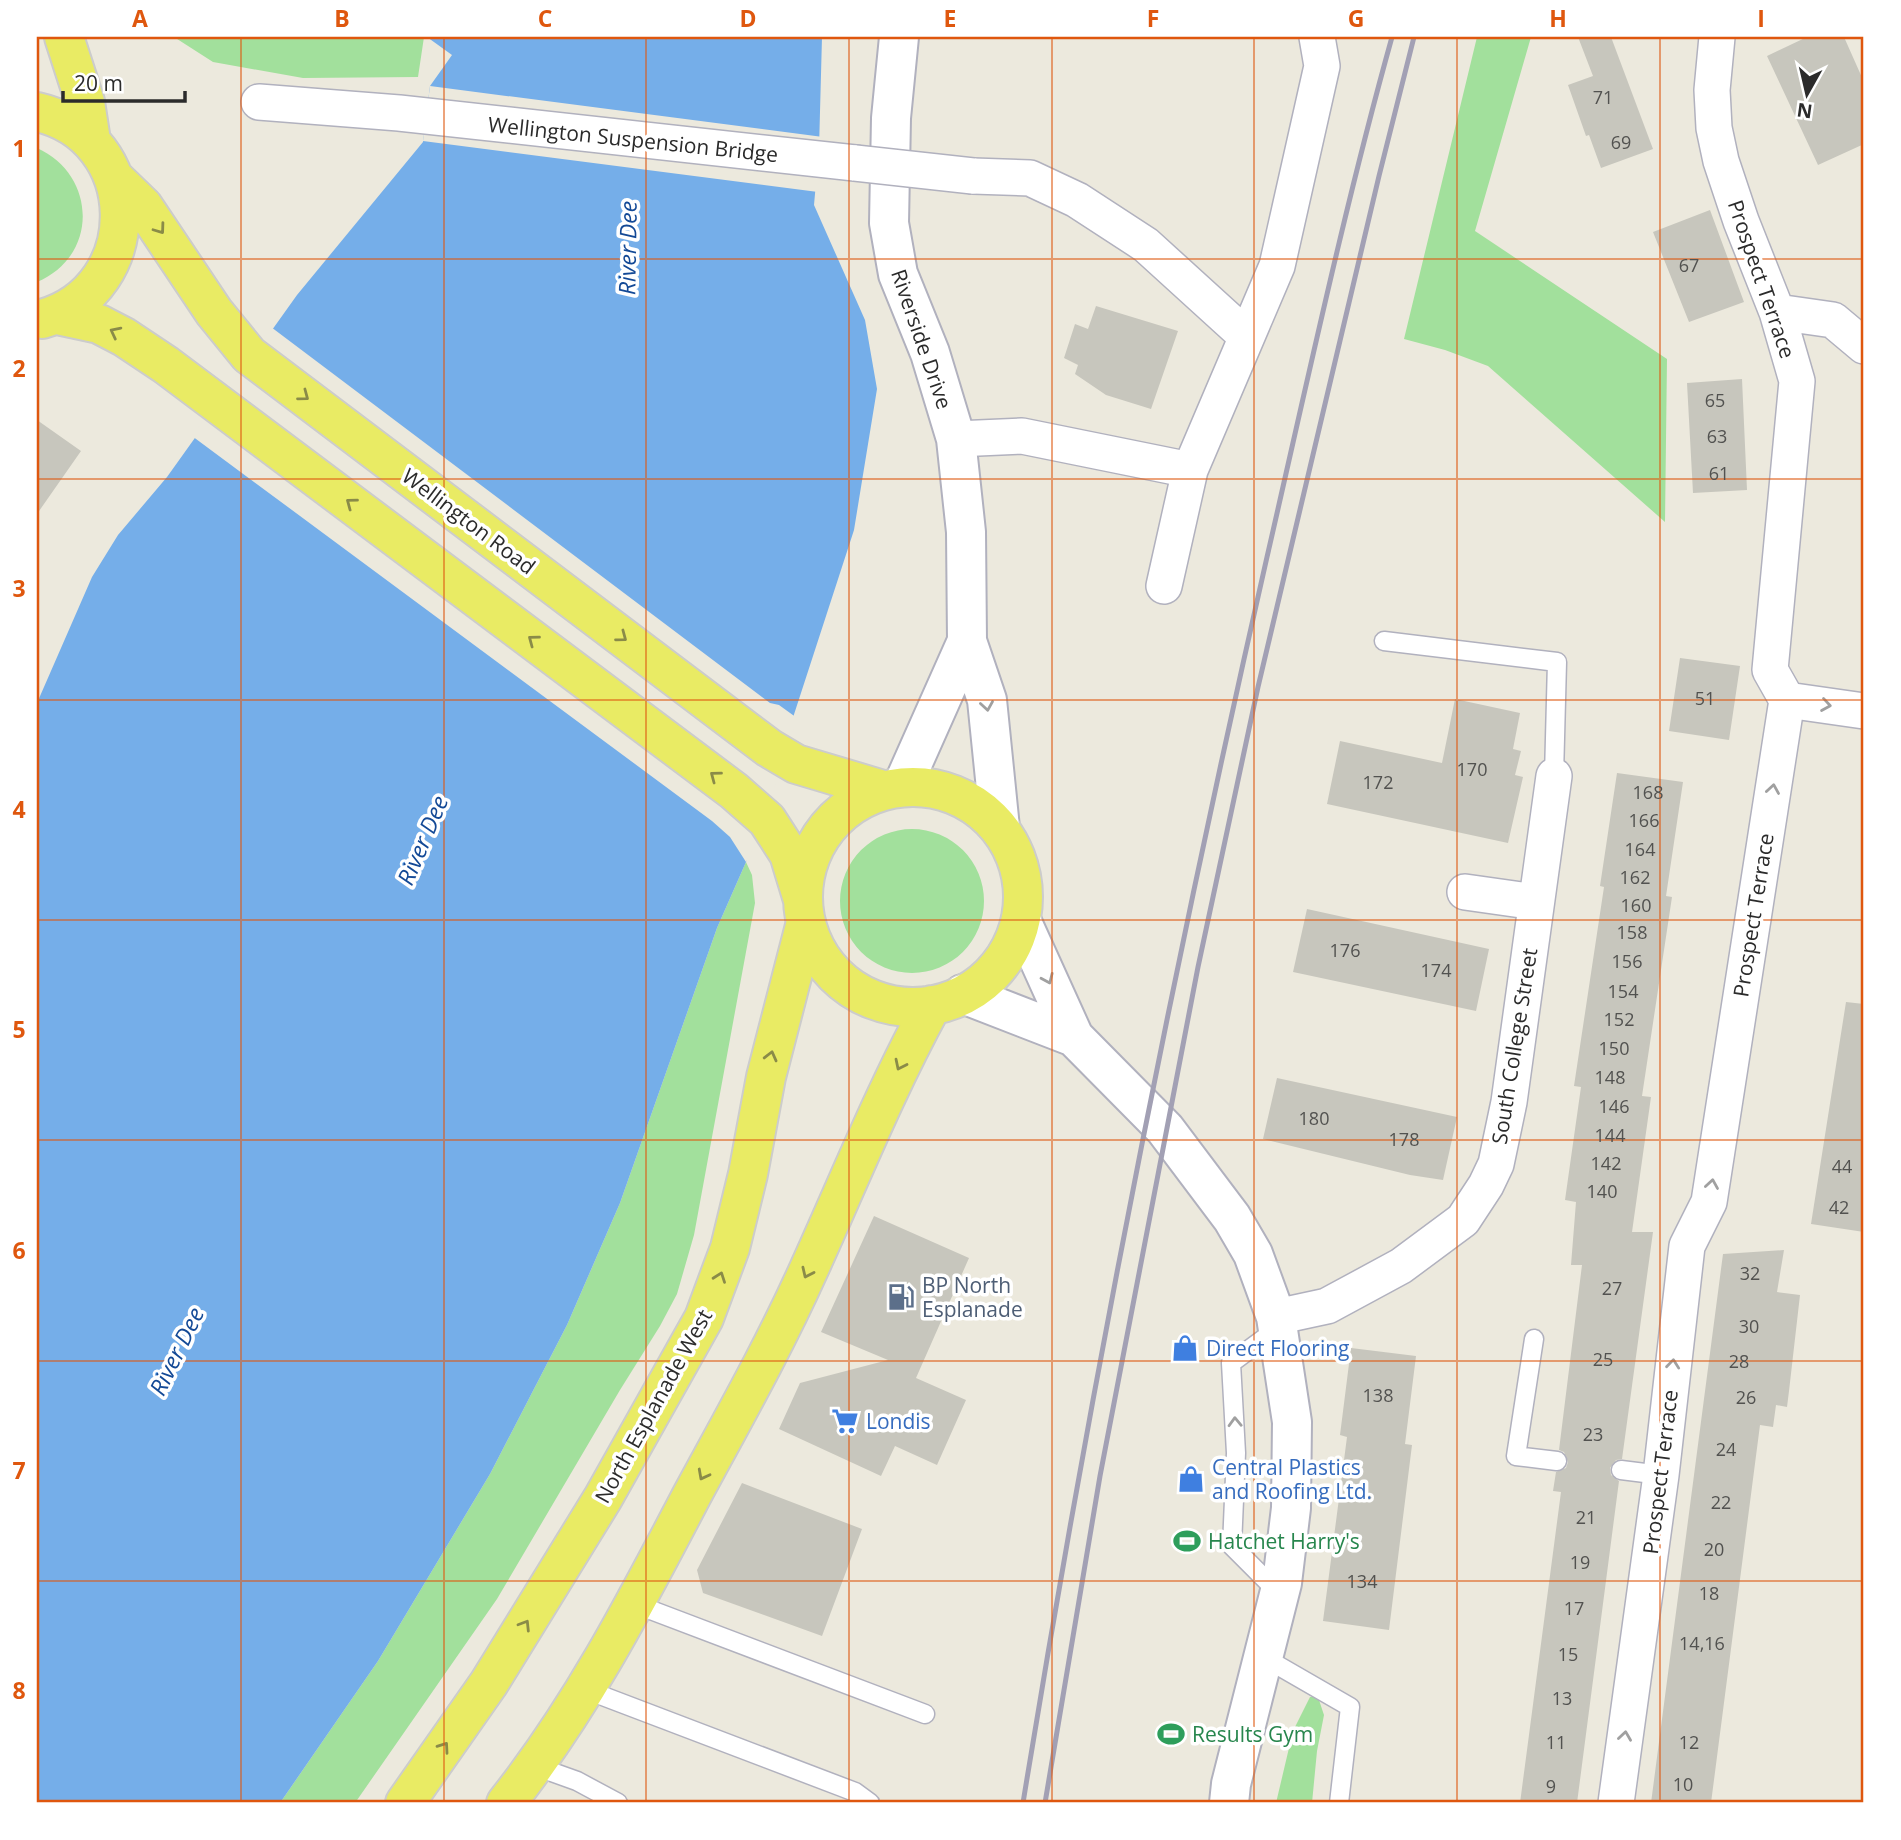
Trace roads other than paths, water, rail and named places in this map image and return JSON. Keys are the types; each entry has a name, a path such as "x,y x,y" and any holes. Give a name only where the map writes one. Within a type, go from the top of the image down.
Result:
{"main road":[{"path":"64,37 85,102 91,141"},
{"name":"Riverside Drive","path":"899,37 891,118 889,223 898,274 930,353 956,439 967,533 967,641"},
{"path":"37,112 71,125 91,141 105,159 115,179 121,211 118,243 105,273 85,297 47,318"},
{"name":"Wellington Road","path":"115,179 144,206 214,312 249,355 769,748 796,764 892,789"},
{"path":"47,318 99,324 124,337 214,400 723,783 767,820 789,854 804,911 816,947 831,970 852,988 877,1001 904,1007 948,1000 990,976 1009,950 1021,920 1023,887 1016,856 1000,828 972,804 939,789 892,789 856,802 833,820 816,844 806,872 804,911"},
{"path":"892,789 967,641"},
{"path":"967,641 987,700 1000,828"},
{"name":"North Esplanade West","path":"405,1803 489,1683 603,1498 705,1318 730,1248 804,911"},
{"path":"1021,920 1074,1037 1166,1129 1233,1218 1252,1254 1277,1323 1292,1422 1291,1508 1279,1593 1265,1658 1231,1784 1229,1803"},
{"path":"948,1000 1074,1037"},
{"path":"506,1803 587,1690 635,1604 808,1272 886,1096 948,1000"}],"street":[{"path":"1164,586 1190,470 1278,266 1322,66 1317,37"},
{"name":"Prospect Terrace","path":"1616,1803 1661,1475 1687,1246 1709,1202 1787,699 1770,670 1797,381 1777,312 1741,221 1721,161 1714,128 1712,90 1717,37"},
{"name":"Wellington Suspension Bridge","path":"275,104 413,115 973,176 1030,178 1077,200 1146,245 1246,337"},
{"path":"1777,312 1833,320 1864,346"},
{"path":"956,439 1022,436 1190,470"},
{"path":"1787,699 1864,711"},
{"name":"South College Street","path":"1277,1323 1327,1306 1401,1266 1463,1220 1486,1185 1496,1164 1509,1102 1554,776"},
{"path":"1465,892 1536,902"}],"lane":[{"name":"South College Street","path":"1384,641 1558,662 1554,776"},
{"path":"1277,1323 1231,1363 1236,1454 1232,1546 1279,1593"},
{"path":"1534,1339 1516,1456 1557,1461"},
{"path":"1621,1470 1661,1475"},
{"path":"635,1604 925,1714"},
{"path":"1265,1658 1350,1707 1339,1803"},
{"path":"587,1690 855,1792 870,1803"},
{"path":"535,1766 578,1781 618,1803"}],"water":[{"name":"River Dee","path":"427,37 822,37 819,149 814,205 865,320 877,389 854,530 746,862 717,928 620,1203 567,1325 490,1474 378,1661 280,1803 37,1803 37,703 92,577 118,535 167,477 297,295 423,142 430,86 452,55"}],"railway":[{"path":"1023,1803 1105,1334 1166,1023 1232,712 1326,296 1392,37"},
{"path":"1045,1803 1100,1476 1198,967 1258,687 1414,37"}],"place":[{"name":"BP North Esplanade","path":"901,1297"},
{"name":"Direct Flooring","path":"1185,1348"},
{"name":"Londis","path":"845,1421"},
{"name":"Central Plastics and Roofing Ltd.","path":"1191,1479"},
{"name":"Hatchet Harry's","path":"1187,1541"},
{"name":"Results Gym","path":"1171,1734"}]}
